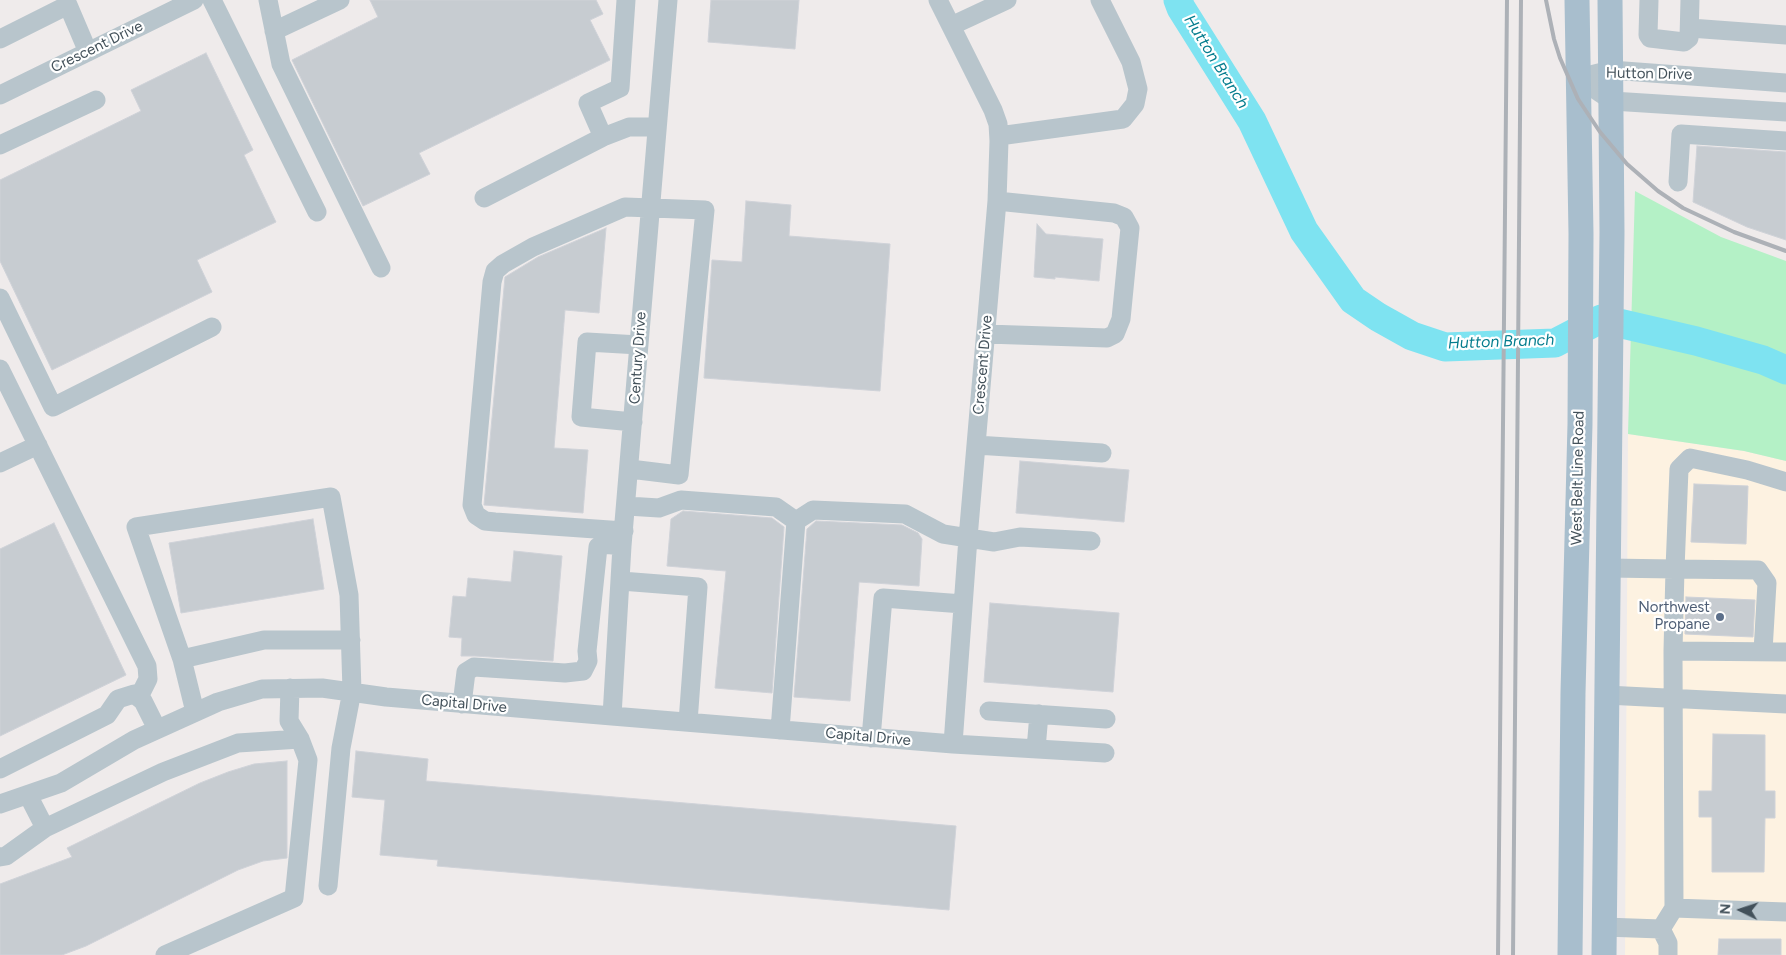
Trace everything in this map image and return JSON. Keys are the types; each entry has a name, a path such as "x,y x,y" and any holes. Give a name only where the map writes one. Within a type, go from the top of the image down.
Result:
{"main road":[{"name":"West Belt Line Road","path":"1570,955 1573,693 1580,424 1581,234 1577,0"},
{"name":"West Belt Line Road","path":"1604,955 1612,232 1610,0"},
{"path":"1573,693 1606,695"}],"street":[{"path":"212,0 317,212"},
{"path":"268,0 281,64 381,268"},
{"path":"274,31 340,0"},
{"path":"603,137 588,103 620,88 626,0"},
{"name":"Century Drive","path":"612,716 623,538 668,0"},
{"name":"Crescent Drive","path":"938,0 993,110 998,124 999,136 997,201 968,538 953,744"},
{"path":"951,26 1008,0"},
{"path":"999,136 1123,119 1135,104 1138,88 1131,62 1100,0"},
{"path":"1649,0 1648,35 1650,38 1687,41 1690,28 1690,0"},
{"name":"Crescent Drive","path":"0,95 186,2"},
{"path":"0,39 71,3 88,52"},
{"path":"1690,28 1786,34"},
{"name":"Hutton Drive","path":"1578,78 1611,70 1786,83"},
{"name":"Hutton Drive","path":"1578,78 1612,101 1786,112"},
{"path":"0,145 96,100"},
{"path":"484,198 603,137 629,126 657,126"},
{"path":"1678,182 1681,134 1786,141"},
{"path":"986,334 1107,338 1116,334 1121,318 1130,228 1124,218 1114,213 997,201"},
{"path":"623,538 485,521 476,515 472,505 490,300 495,271 503,264 533,247 625,207 704,210 679,475 630,469"},
{"path":"0,298 52,407 212,327"},
{"path":"634,422 581,418 587,342 639,345"},
{"path":"0,369 147,666 148,679 139,697"},
{"path":"0,463 38,445"},
{"path":"976,445 1102,453"},
{"path":"1661,929 1674,908 1673,651 1678,469 1690,458 1747,470 1786,482"},
{"path":"196,712 182,659 136,527 331,497 348,595 352,691 341,748 328,886"},
{"path":"627,506 659,508 680,500 776,507 796,521"},
{"path":"796,521 813,510 904,514 943,534 994,542 1020,537 1091,541"},
{"path":"780,730 796,521"},
{"path":"462,704 466,672 474,667 565,673 583,671 588,661 587,651 598,547 623,538"},
{"path":"1608,568 1758,570 1767,583 1763,650"},
{"path":"621,581 698,587 688,722"},
{"path":"871,738 883,598 963,604"},
{"path":"182,659 264,640 351,640"},
{"path":"1673,651 1763,650 1786,652"},
{"path":"588,661 600,669 614,671"},
{"path":"165,955 294,898 308,760 300,739 289,721 290,688"},
{"name":"Capital Drive","path":"0,804 61,783 134,740 218,702 262,689 322,688 386,697 462,704 871,738 1105,753"},
{"path":"0,769 107,715 118,699 134,694 143,701 157,729"},
{"path":"1606,695 1786,704"},
{"path":"989,711 1106,719"},
{"path":"1036,749 1039,714"},
{"path":"0,857 6,856 45,828 163,772 238,743 300,739"},
{"path":"28,795 45,828"},
{"path":"1674,908 1786,912"},
{"path":"1604,926 1661,929"},
{"path":"1661,929 1668,943 1668,955"}],"shaded area":[{"path":"1628,434 1744,451 1786,461 1786,955 1625,955"}],"green space":[{"path":"1635,191 1721,237 1786,261 1786,461 1744,451 1628,434"}],"building":[{"path":"370,0 596,0 603,14 590,20 610,60 419,153 430,174 363,206 292,60 378,17"},
{"path":"711,0 799,0 795,49 708,42"},
{"path":"206,53 253,150 244,155 276,222 197,260 212,292 52,370 0,261 0,180 141,111 131,90"},
{"path":"1697,146 1786,152 1786,240 1747,227 1693,202"},
{"path":"746,201 791,205 789,236 890,244 880,391 704,378 712,260 742,262"},
{"path":"1037,224 1046,234 1103,239 1099,281 1034,277"},
{"path":"606,228 599,313 565,310 554,448 588,450 583,513 484,505 505,277 538,257"},
{"path":"1020,461 1129,470 1124,522 1016,513"},
{"path":"1694,484 1748,486 1746,544 1691,542"},
{"path":"683,511 772,518 784,527 772,693 715,688 726,571 667,566 671,519"},
{"path":"313,519 324,589 181,613 169,543"},
{"path":"816,521 902,525 918,533 922,539 919,586 859,582 850,701 794,697 807,529"},
{"path":"54,523 126,675 0,736 0,549"},
{"path":"514,551 562,556 553,661 461,656 462,638 449,637 453,596 466,597 468,578 511,582"},
{"name":"Northwest Propane","path":"1686,597 1755,600 1753,637 1685,634"},
{"path":"990,603 1119,613 1113,692 984,682"},
{"path":"1713,734 1765,735 1765,791 1775,791 1775,818 1765,818 1764,872 1712,872 1712,817 1699,817 1699,791 1712,791"},
{"path":"356,751 428,759 426,781 956,826 949,910 437,866 438,860 380,855 385,800 352,797"},
{"path":"287,761 287,858 263,861 238,870 86,946 62,955 0,955 0,884 72,857 67,848 200,783 254,764"},
{"path":"1719,939 1781,939 1781,955 1718,955"}],"waterway":[{"name":"Hutton Branch","path":"1178,0 1181,8 1252,121 1304,231 1353,300 1378,317 1412,336 1445,347 1555,343 1601,319 1696,341 1763,360 1786,370"}],"railway":[{"path":"1498,955 1507,0"},
{"path":"1513,955 1521,0"},
{"path":"1546,0 1560,58 1578,99 1600,132 1627,164 1658,191 1683,208 1734,232 1786,251"}],"place":[{"name":"Northwest Propane","path":"1720,617"}]}
